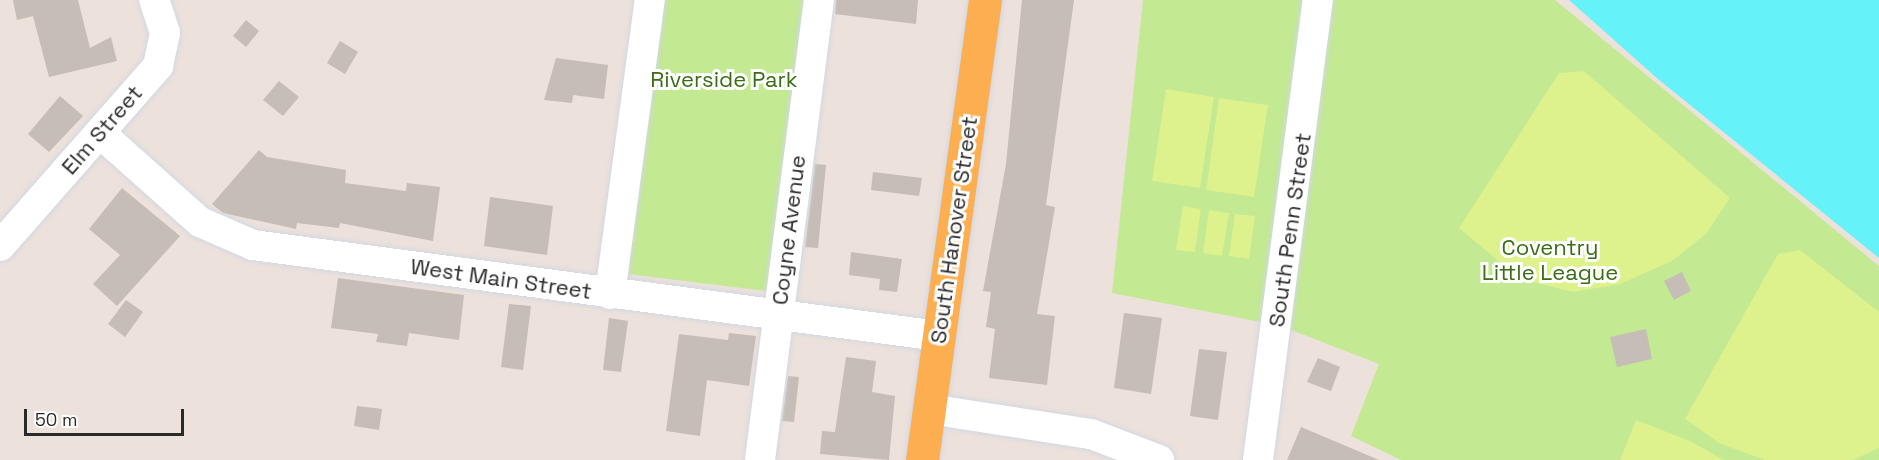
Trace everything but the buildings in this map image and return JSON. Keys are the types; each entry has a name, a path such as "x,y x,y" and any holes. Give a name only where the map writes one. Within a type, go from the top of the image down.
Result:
{"main road":[{"name":"South Hanover Street","path":"922,460 984,0"}],"street":[{"name":"Elm Street","path":"0,246 158,66 165,33 154,0"},
{"path":"610,294 650,0"},
{"name":"Coyne Avenue","path":"759,460 819,0"},
{"name":"South Penn Street","path":"1258,460 1318,0"},
{"name":"West Main Street","path":"100,133 200,222 253,245 939,336"},
{"path":"929,409 1091,434 1159,460"}],"green space":[{"name":"Riverside Park","path":"663,0 806,0 767,291 628,274"},
{"name":"Coventry Little League","path":"1143,0 1555,0 1879,266 1879,460 1401,460 1351,436 1379,364 1281,326 1112,293"},
{"path":"1584,71 1730,198 1706,234 1672,261 1620,284 1573,292 1520,279 1459,228 1559,73"},
{"path":"1166,89 1214,97 1200,188 1152,181"},
{"path":"1219,98 1268,105 1254,197 1206,190"},
{"path":"1183,206 1201,209 1195,252 1176,250"},
{"path":"1209,210 1229,213 1222,256 1203,253"},
{"path":"1235,214 1255,216 1249,259 1229,256"},
{"path":"1800,250 1879,312 1879,448 1853,460 1765,460 1719,443 1685,419 1778,254"},
{"path":"1636,420 1690,441 1724,460 1620,460"}],"water":[{"path":"1569,0 1879,0 1879,258 1658,79"}]}
